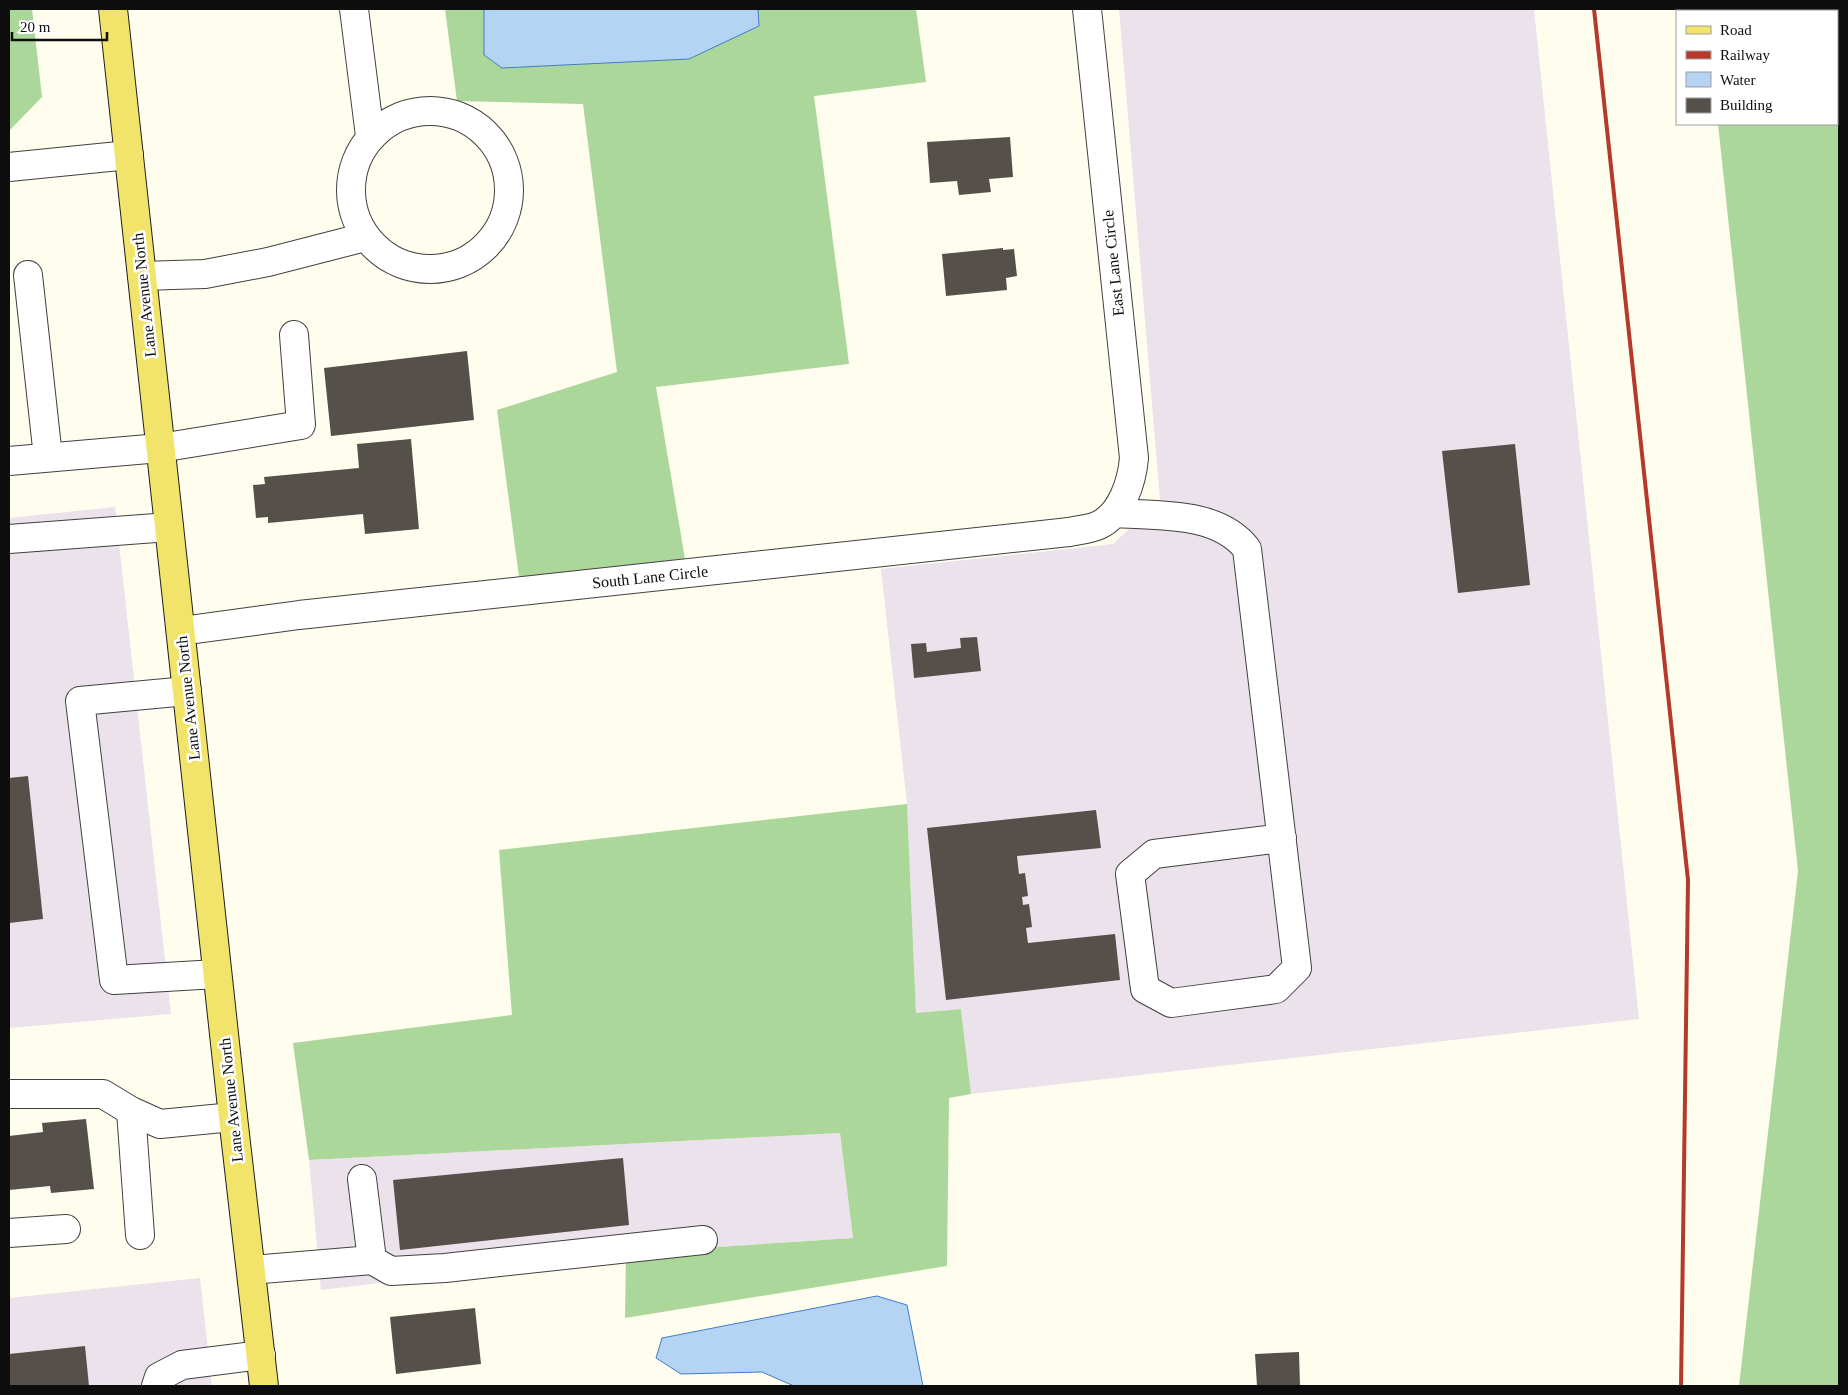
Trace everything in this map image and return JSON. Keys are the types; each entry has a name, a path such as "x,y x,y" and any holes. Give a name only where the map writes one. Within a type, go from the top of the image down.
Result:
{"main road":[{"name":"Lane Avenue North","path":"113,9 217,974 264,1386"}],"street":[{"path":"354,9 370,136"},
{"name":"East Lane Circle","path":"1088,9 1134,458 1132,479 1114,513"},
{"path":"443,111 469,120 490,137 504,160 509,185 507,210 497,233 479,252 457,265 432,270 406,266 384,255 365,237 353,213 350,186 356,160 370,136 391,120 416,112 443,111"},
{"path":"9,167 129,155"},
{"path":"142,276 205,274 268,262 365,237"},
{"path":"28,274 48,457"},
{"path":"9,461 160,448 301,425 294,335"},
{"path":"1114,513 1179,517 1216,525 1240,539 1247,549 1298,968 1276,989 1171,1003 1145,989 1130,874 1154,854 1282,838"},
{"name":"South Lane Circle","path":"181,631 309,614 1069,532 1100,525 1114,513"},
{"path":"9,539 169,527"},
{"path":"187,691 80,702 114,980 217,974"},
{"path":"9,1094 103,1094 131,1111 160,1124 233,1117"},
{"path":"131,1111 140,1235"},
{"path":"362,1178 372,1260"},
{"path":"9,1233 66,1229"},
{"path":"251,1270 372,1260 390,1271 400,1271 703,1240"},
{"path":"156,1386 159,1377 182,1365 261,1355"}],"shaded area":[{"path":"1119,9 1534,9 1639,1019 971,1094 961,1009 916,1013 907,804 881,569 1113,544 1160,500"},
{"path":"115,507 171,1014 9,1028 9,518"},
{"path":"840,1133 853,1238 626,1253 321,1290 309,1160"},
{"path":"200,1278 212,1386 9,1386 9,1298"}],"green space":[{"path":"9,9 32,9 42,97 9,131"},
{"path":"445,9 484,9 484,55 759,27 758,9 916,9 926,82 814,96 849,364 656,387 685,559 519,577 497,410 617,372 583,104 457,101"},
{"path":"1839,9 1839,1386 1739,1386 1798,871 1718,125 1838,125 1838,10 1706,10"},
{"path":"907,804 916,1013 961,1009 971,1094 949,1098 947,1266 625,1318 626,1253 853,1238 840,1133 309,1160 293,1043 512,1015 499,850"}],"water":[{"path":"484,9 758,9 759,26 689,59 502,68 484,55"},
{"path":"877,1296 907,1305 923,1386 794,1386 762,1372 681,1374 656,1358 662,1338"}],"building":[{"path":"1010,137 1013,177 989,179 991,192 959,195 957,181 930,183 927,142"},
{"path":"1003,248 1003,250 1014,249 1017,276 1006,278 1007,290 946,296 942,254"},
{"path":"467,351 474,420 331,436 324,368"},
{"path":"411,439 419,529 365,534 363,514 268,523 268,517 256,518 253,485 265,484 264,477 359,468 357,444"},
{"path":"1515,444 1530,585 1458,593 1442,451"},
{"path":"977,637 981,671 914,678 911,644 926,643 927,652 961,648 960,638"},
{"path":"28,776 43,919 9,923 9,778"},
{"path":"1096,810 1101,848 1017,856 1019,874 1025,873 1028,896 1022,897 1023,905 1029,904 1032,927 1026,928 1028,943 1115,934 1120,980 946,1000 927,828"},
{"path":"86,1119 94,1189 51,1193 50,1186 9,1190 9,1136 43,1132 42,1123"},
{"path":"623,1158 629,1225 400,1250 393,1180"},
{"path":"475,1308 481,1364 396,1374 390,1317"},
{"path":"85,1346 89,1386 9,1386 9,1354"},
{"path":"1299,1352 1300,1386 1257,1386 1255,1354"}],"railway":[{"path":"1594,9 1688,880 1681,1386"}]}
